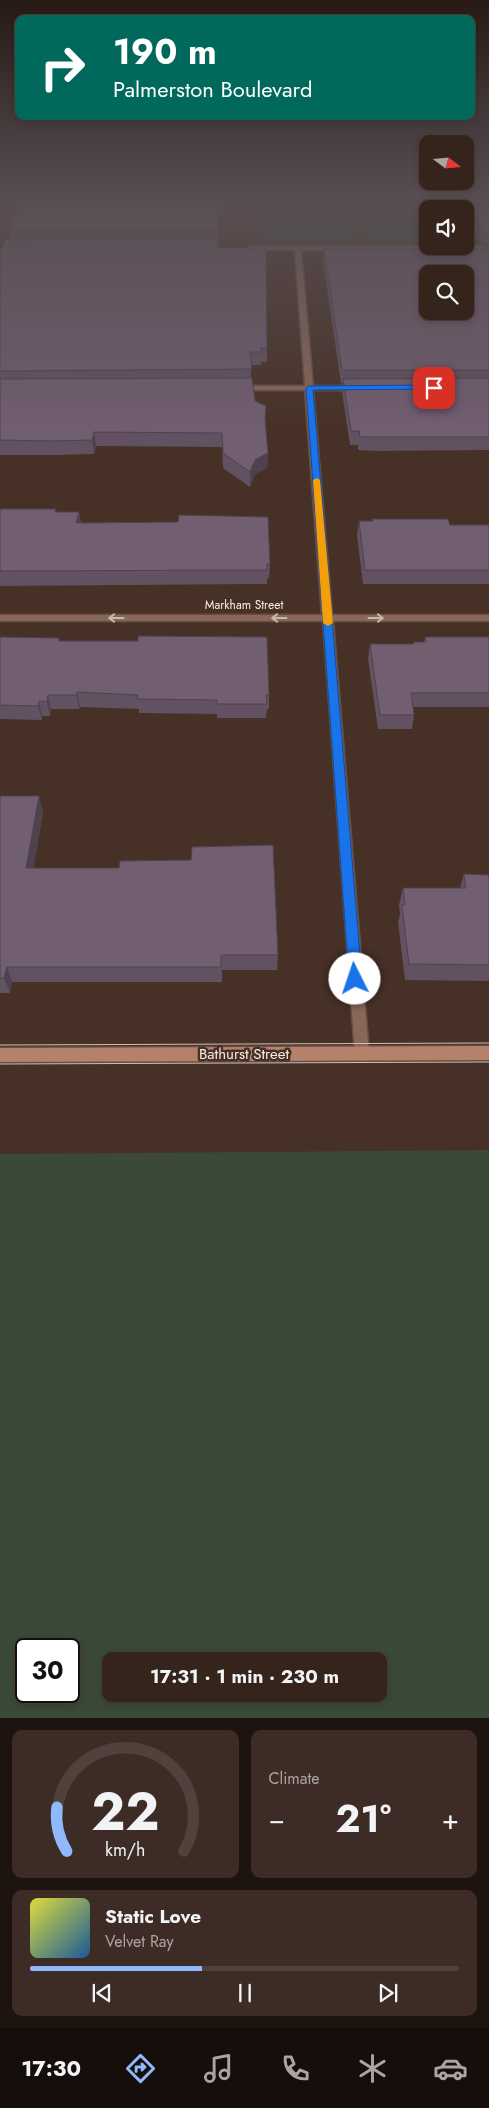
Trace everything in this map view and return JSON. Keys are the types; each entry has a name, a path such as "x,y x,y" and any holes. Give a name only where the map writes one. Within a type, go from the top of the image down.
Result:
{"main road":[{"name":"Bathurst Street","path":"0,1055 489,1054"}],"street":[{"path":"300,274 362,1054"},
{"path":"224,388 365,388"},
{"name":"Markham Street","path":"0,618 489,618"}],"green space":[{"path":"489,1150 489,1718 0,1718 0,1154"}],"building":[{"path":"0,274 266,274 267,348 261,348 261,352 250,352 252,369 0,371"},
{"path":"328,274 419,274 419,320 474,320 474,274 489,274 489,370 342,370"},
{"path":"252,378 255,401 266,406 265,418 268,453 255,460 250,472 223,453 222,433 94,432 92,440 0,440 0,379"},
{"path":"489,378 489,437 360,437 359,431 351,431 343,379"},
{"path":"0,509 56,509 55,512 79,512 76,523 178,522 179,515 268,517 270,564 267,564 267,570 0,571"},
{"path":"372,519 448,519 450,525 489,525 489,570 365,570 359,521 373,521"},
{"path":"138,636 267,637 269,695 266,695 267,704 217,704 217,700 137,699 138,695 77,692 77,695 48,695 47,702 39,701 38,706 0,705 0,637 59,638 59,641 138,641"},
{"path":"425,637 489,637 489,693 411,693 414,715 380,715 370,644 414,644 413,642 426,642"},
{"path":"0,796 39,796 26,868 119,868 120,861 191,860 192,847 273,845 278,955 221,955 221,967 7,967 4,978 0,978"},
{"path":"464,874 489,875 489,965 409,964 402,905 405,905 403,888 466,888"}],"tram line":[{"path":"0,1045 489,1043"},
{"path":"0,1064 489,1062"}],"slow traffic":[{"path":"317,480 328,623"}],"route":[{"path":"355,979 309,388 434,388"}]}
